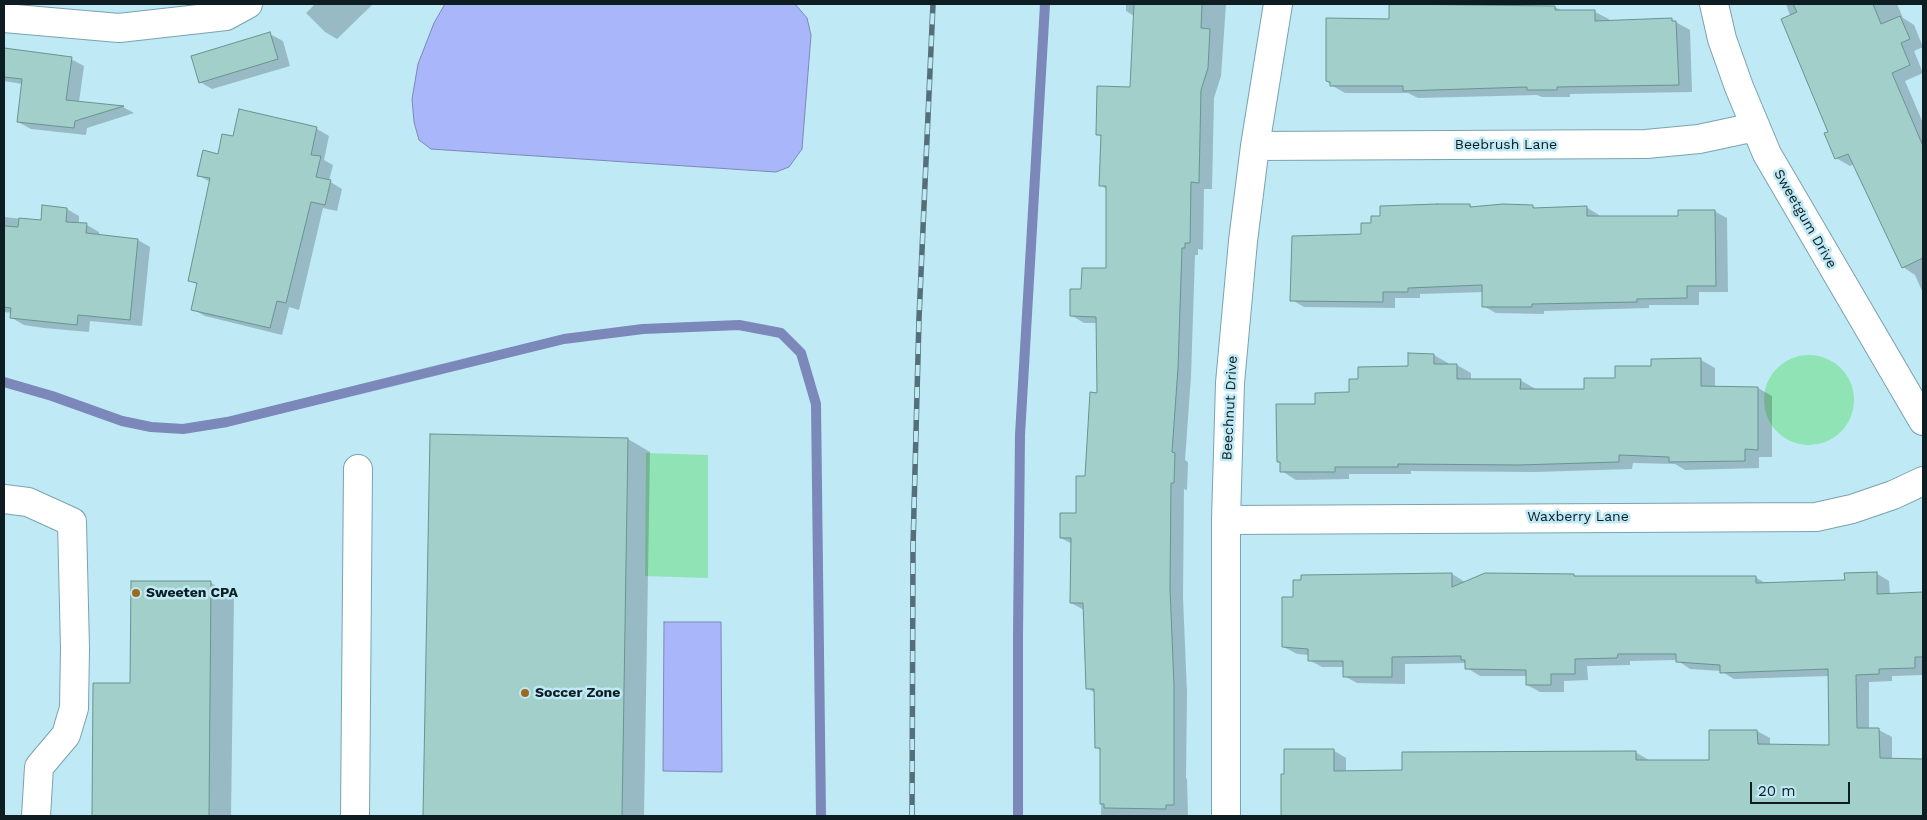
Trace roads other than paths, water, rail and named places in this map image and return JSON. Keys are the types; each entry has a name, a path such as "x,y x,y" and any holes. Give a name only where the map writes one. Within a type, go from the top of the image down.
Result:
{"street":[{"path":"4,18 119,28 226,16 248,4"},
{"name":"Beechnut Drive","path":"1226,816 1226,520 1230,383 1243,241 1255,146 1278,4"},
{"name":"Sweetgum Drive","path":"1714,4 1722,39 1739,87 1767,154 1923,421"},
{"name":"Beebrush Lane","path":"1255,146 1646,144 1699,139 1755,127"},
{"path":"355,816 358,469"},
{"name":"Waxberry Lane","path":"1226,520 1816,516 1860,506 1894,495 1923,481"},
{"path":"4,500 28,502 72,522 75,649 74,708 66,735 38,768 36,816"}],"water":[{"path":"445,4 795,4 807,18 811,35 802,149 789,167 776,172 431,149 419,140 414,122 412,99 418,64 434,23"},
{"path":"664,622 721,622 722,772 663,771"}],"waterway":[{"path":"1018,816 1020,435 1045,4"},
{"path":"4,382 52,396 122,421 151,427 183,429 227,422 564,339 643,329 739,325 781,333 801,353 816,404 821,816"}],"railway":[{"path":"912,816 913,547 919,318 933,4"}],"place":[{"name":"Sweeten CPA","path":"136,593"},
{"name":"Soccer Zone","path":"525,693"}]}
